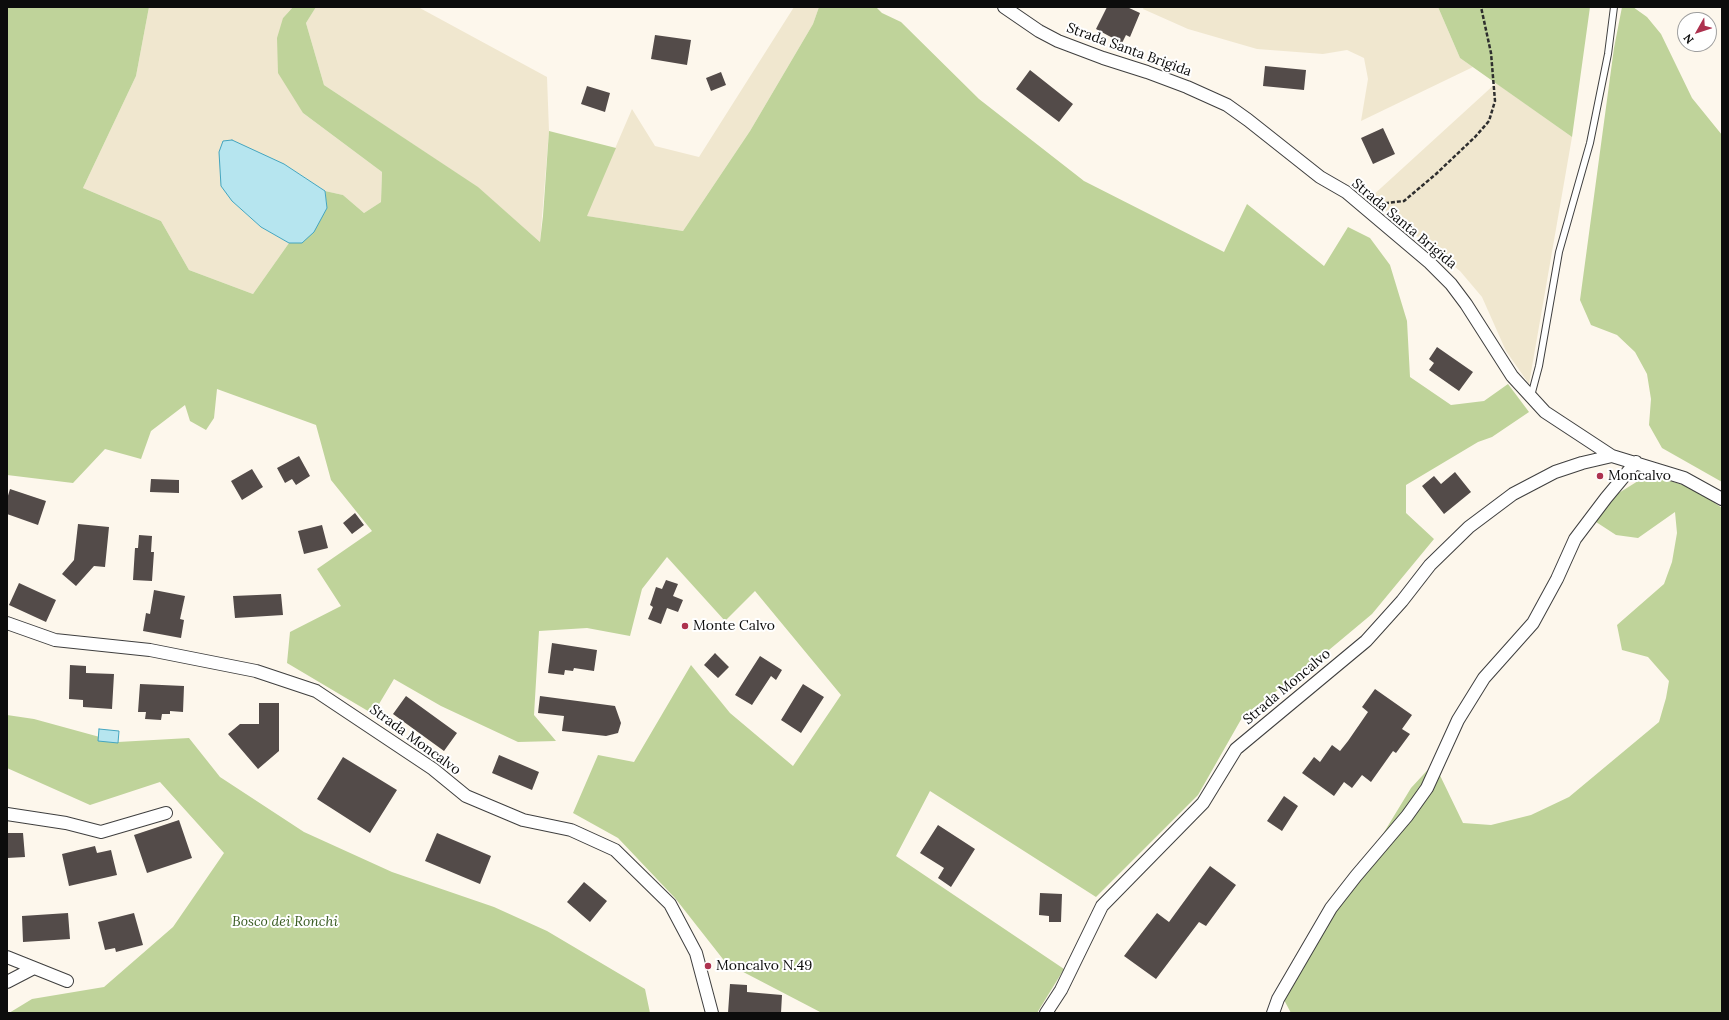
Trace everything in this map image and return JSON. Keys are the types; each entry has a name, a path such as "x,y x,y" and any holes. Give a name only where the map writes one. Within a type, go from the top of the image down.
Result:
{"street":[{"name":"Strada Santa Brigida","path":"1004,7 1039,31 1058,41 1103,58 1167,79 1227,105 1320,177 1346,192 1364,206 1430,263 1451,284 1512,376 1545,412 1612,456 1636,462 1684,478 1722,499"},
{"name":"Strada Moncalvo","path":"1046,1013 1061,990 1102,906 1203,803 1236,749 1366,641 1402,601 1430,565 1469,527 1513,494 1555,472 1582,463 1612,456"},
{"path":"1274,1012 1278,999 1331,908 1407,816 1427,788 1458,720 1484,678 1533,623 1557,579 1575,539 1636,462"},
{"name":"Strada Moncalvo","path":"7,623 55,640 150,650 256,671 316,690 433,769 466,796 523,820 571,830 614,850 670,904 696,953 712,1013"},
{"path":"7,814 66,823 101,832 166,813"},
{"path":"7,956 67,981"},
{"path":"7,982 34,968"}],"lane":[{"path":"1531,398 1539,366 1559,252 1592,136 1608,54 1614,7"}],"path":[{"path":"1364,206 1404,201 1436,174 1475,137 1489,121 1494,101 1491,52 1481,7"}],"shaded area":[{"path":"149,7 293,7 283,18 303,113 382,172 381,202 364,213 343,195 325,191 284,164 232,201 261,227 289,243 253,294 189,270 161,221 83,188 136,76"},
{"path":"316,7 418,7 547,77 549,131 540,242 477,187 324,85 306,23"},
{"path":"794,7 819,7 813,24 750,131 683,231 586,216 632,109 655,146 699,157"},
{"path":"1144,7 1438,7 1460,58 1473,67 1361,121 1368,79 1364,58 1347,50 1323,54 1257,49 1188,29 1143,9"},
{"path":"1496,83 1572,137 1529,384 1506,351 1482,297 1460,271 1370,198"}],"green space":[{"path":"7,7 149,7 136,76 83,188 161,221 189,270 253,294 289,243 302,243 327,208 325,191 343,195 364,213 381,202 382,172 303,113 278,73 277,38 283,18 293,7 316,7 306,23 324,85 478,187 540,242 549,131 616,148 587,216 683,231 750,131 813,24 819,7 876,7 882,13 901,22 979,99 1084,181 1224,252 1247,204 1324,266 1348,227 1370,238 1390,265 1407,321 1410,377 1451,405 1484,401 1508,384 1529,412 1492,437 1478,442 1406,485 1406,513 1434,539 1372,614 1311,665 1243,716 1198,795 1096,897 930,791 896,856 1064,969 1037,1013 822,1013 726,963 675,898 618,838 573,813 598,755 634,762 691,665 730,713 793,766 841,695 755,591 725,621 667,557 642,589 630,636 587,628 539,631 534,715 556,741 518,742 441,706 394,679 373,714 287,663 290,632 341,606 317,569 372,531 331,480 316,425 217,389 214,418 206,430 190,421 185,405 151,431 141,459 105,449 73,483 7,475"},
{"path":"1438,7 1590,7 1572,137 1460,58"},
{"path":"1622,7 1633,7 1647,17 1661,34 1692,98 1722,135 1722,482 1662,448 1649,425 1651,399 1647,374 1635,352 1617,335 1591,325 1580,300 1614,48"},
{"path":"1657,477 1693,488 1722,508 1722,1013 1291,1013 1283,998 1411,788 1434,763 1463,823 1491,825 1531,815 1569,797 1659,722 1669,681 1648,657 1622,650 1617,625 1664,584 1672,562 1677,533 1675,512 1638,538 1616,535 1593,520 1614,496 1638,481"},
{"name":"Bosco dei Ronchi","path":"7,715 34,719 118,742 189,738 220,777 304,832 392,872 494,907 547,931 645,989 650,1013 9,1013 32,999 104,987 173,927 224,853 160,782 90,805 7,768"}],"water":[{"path":"232,140 284,164 325,191 327,208 314,232 302,243 289,243 261,227 232,201 221,186 219,152 223,141"},
{"path":"99,729 119,731 118,743 98,741"}],"building":[{"path":"1107,7 1127,7 1140,13 1130,37 1126,35 1122,43 1096,29"},
{"path":"655,35 691,40 687,65 651,59"},
{"path":"1265,66 1306,70 1304,90 1263,86"},
{"path":"1030,70 1073,104 1059,122 1016,89"},
{"path":"721,72 726,85 711,91 706,78"},
{"path":"587,86 610,93 605,112 581,104"},
{"path":"1383,128 1395,154 1373,164 1361,138"},
{"path":"1437,347 1473,372 1459,391 1429,370 1434,363 1429,359"},
{"path":"299,456 310,476 296,485 292,479 285,483 277,468"},
{"path":"252,469 263,487 242,500 231,481"},
{"path":"1455,472 1471,492 1444,514 1422,486 1434,476 1441,484"},
{"path":"151,479 179,480 179,493 150,492"},
{"path":"10,489 46,501 38,525 7,514 7,499"},
{"path":"355,513 364,525 352,534 343,523"},
{"path":"78,524 109,527 105,567 94,566 76,586 62,574 74,560"},
{"path":"322,525 328,548 304,554 298,531"},
{"path":"139,535 152,536 151,552 154,552 152,581 133,580 135,548 138,548"},
{"path":"666,580 678,584 673,596 683,600 678,612 667,608 661,624 648,619 653,607 650,605 656,587 662,589"},
{"path":"19,583 56,600 46,622 9,605"},
{"path":"154,590 185,596 180,619 184,620 181,638 143,631 146,613 150,614"},
{"path":"281,594 283,615 235,618 233,596"},
{"path":"552,643 597,650 594,671 574,668 573,671 565,670 564,675 548,673"},
{"path":"715,653 729,667 718,678 704,665"},
{"path":"760,656 782,670 776,680 771,676 752,705 735,695"},
{"path":"70,665 86,666 86,673 114,674 112,709 83,707 83,700 69,699"},
{"path":"140,684 184,686 183,712 170,711 170,714 162,714 161,720 145,719 146,712 138,712"},
{"path":"803,684 824,697 801,733 781,720"},
{"path":"1375,689 1412,715 1402,729 1410,734 1396,753 1393,751 1371,782 1362,775 1352,788 1344,782 1334,796 1302,773 1314,757 1320,762 1332,745 1340,751 1368,712 1362,707"},
{"path":"406,696 457,733 444,751 393,714"},
{"path":"540,696 615,706 621,723 618,733 606,736 562,731 564,716 538,713"},
{"path":"259,703 279,703 279,751 258,769 228,734 240,724 259,724"},
{"path":"499,755 539,772 532,790 492,773"},
{"path":"343,757 397,790 370,833 317,799"},
{"path":"1284,796 1298,806 1282,831 1267,821"},
{"path":"179,820 192,858 147,873 134,835"},
{"path":"938,825 975,849 951,887 938,878 944,868 920,853"},
{"path":"7,833 23,833 25,857 7,858"},
{"path":"437,833 491,856 480,884 425,861"},
{"path":"95,846 97,853 111,850 117,875 69,886 62,854"},
{"path":"1210,866 1236,885 1206,926 1199,922 1156,979 1124,956 1157,913 1169,922"},
{"path":"584,882 607,901 590,922 567,902"},
{"path":"1040,893 1062,894 1061,922 1049,922 1049,916 1039,915"},
{"path":"68,913 70,939 23,942 22,916"},
{"path":"134,913 143,945 116,952 115,948 105,950 98,922"},
{"path":"730,984 747,985 747,992 782,995 781,1013 728,1013"}],"place":[{"name":"Moncalvo","path":"1600,476"},
{"name":"Monte Calvo","path":"685,626"},
{"name":"Moncalvo N.49","path":"708,966"}]}
